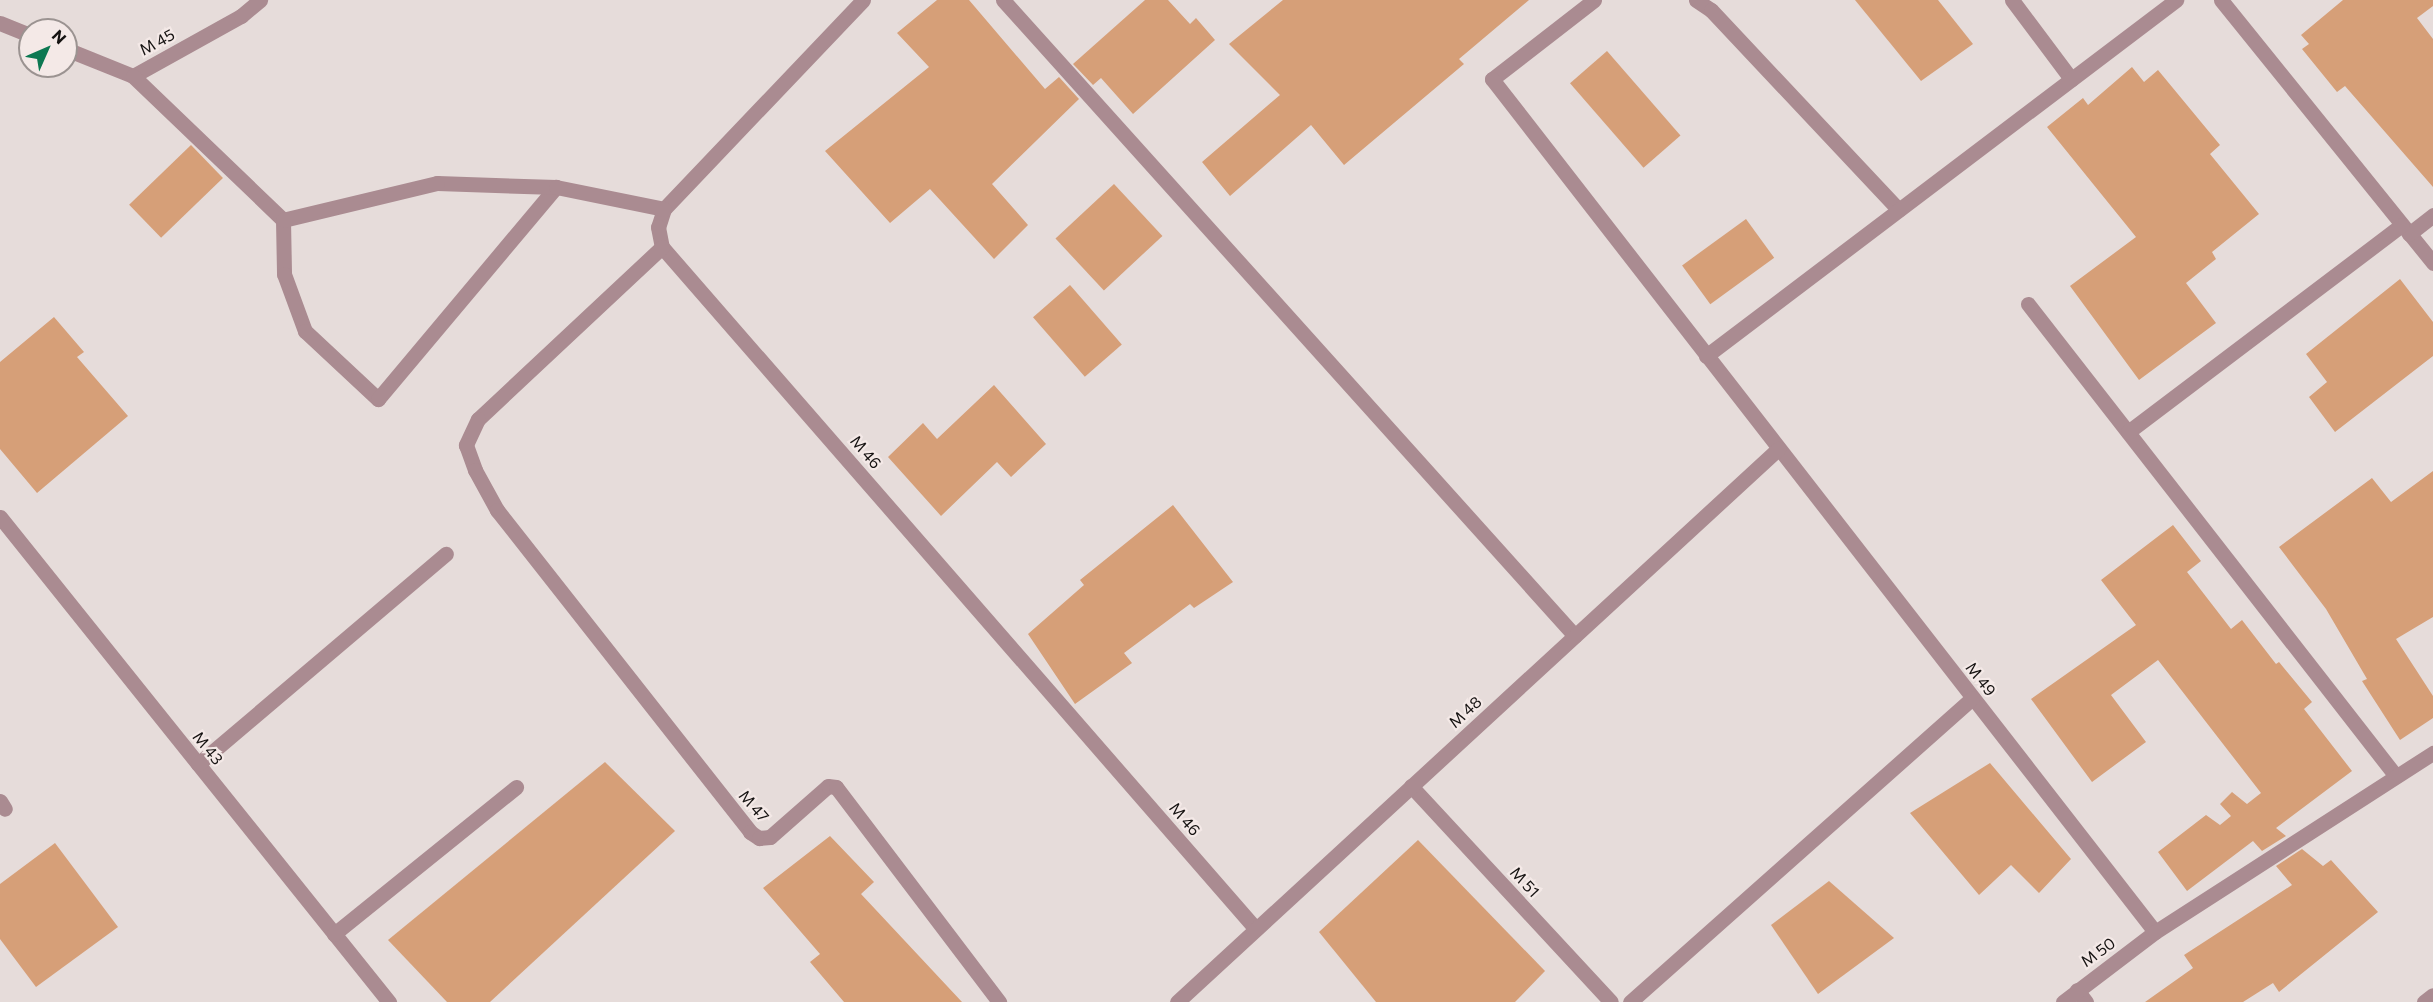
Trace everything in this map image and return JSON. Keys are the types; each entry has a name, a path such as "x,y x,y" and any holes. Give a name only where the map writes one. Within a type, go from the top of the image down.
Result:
{"street":[{"name":"M 45","path":"78,54 133,76 241,16 260,0"},
{"path":"662,247 658,226 664,208 862,0"},
{"path":"1004,0 1575,636"},
{"name":"M 49","path":"1594,0 1492,79 2155,932"},
{"path":"1696,0 1711,10 1899,210"},
{"path":"2012,0 2071,79"},
{"path":"1706,356 2176,0"},
{"path":"2221,0 2433,264"},
{"path":"0,23 18,30"},
{"path":"133,76 283,220 284,274 304,331 378,399 556,187"},
{"path":"283,220 437,183 556,187 664,208"},
{"path":"2128,432 2405,229 2433,215"},
{"name":"M 47","path":"662,247 478,419 466,445 497,510 750,832 759,838 770,837 828,786 836,787 999,1002"},
{"name":"M 46","path":"662,247 1256,929"},
{"path":"2028,304 2395,775"},
{"name":"M 48","path":"1177,1002 1778,449"},
{"name":"M 43","path":"0,517 389,1002"},
{"path":"198,764 446,555"},
{"path":"1630,1002 1973,698"},
{"name":"M 50","path":"2063,1002 2082,996 2155,932 2395,775 2433,753"},
{"name":"M 51","path":"1411,786 1611,1002"},
{"path":"334,934 516,787"},
{"path":"2424,1002 2433,995"}],"building":[{"path":"937,0 969,0 1045,89 1059,77 1079,99 992,184 1028,225 994,259 930,189 890,223 825,151 929,67 897,33"},
{"path":"1145,0 1168,0 1190,24 1196,18 1215,40 1133,114 1101,78 1093,85 1073,64"},
{"path":"1283,0 1529,0 1459,59 1464,64 1344,165 1311,125 1230,196 1202,162 1280,95 1229,44"},
{"path":"1855,0 1938,0 1973,44 1921,81"},
{"path":"2343,0 2433,0 2433,6 2417,18 2433,39 2433,187 2345,86 2337,92 2302,49 2309,44 2301,35"},
{"path":"1607,51 1680,136 1643,168 1570,83"},
{"path":"2132,67 2144,82 2158,70 2220,145 2210,154 2259,214 2212,252 2216,259 2186,283 2216,323 2139,380 2070,286 2136,237 2047,127 2083,98 2088,105"},
{"path":"191,145 223,178 161,238 129,205"},
{"path":"1114,184 1162,236 1104,290 1055,239"},
{"path":"1746,219 1774,258 1710,304 1682,265"},
{"path":"2400,279 2433,322 2433,356 2335,432 2309,397 2327,382 2306,354"},
{"path":"1070,285 1122,345 1085,377 1033,317"},
{"path":"54,317 84,352 77,357 128,416 37,493 0,449 0,362"},
{"path":"994,385 1046,444 1011,477 997,462 941,516 888,457 923,423 937,439"},
{"path":"2433,471 2433,617 2396,639 2433,696 2433,718 2400,740 2362,681 2367,679 2326,609 2279,547 2372,478 2391,502"},
{"path":"1173,505 1233,582 1194,608 1190,604 1124,653 1132,663 1075,704 1028,634 1084,585 1080,580"},
{"path":"2173,525 2201,561 2187,572 2231,629 2242,620 2276,664 2279,662 2312,702 2304,709 2352,771 2276,828 2286,836 2262,851 2253,841 2187,891 2158,852 2206,815 2220,825 2231,816 2220,804 2232,792 2247,804 2261,793 2158,660 2111,695 2146,742 2092,782 2031,699 2136,625 2101,580"},
{"path":"605,762 675,831 490,1002 447,1002 388,940"},
{"path":"1990,763 2071,859 2039,893 2011,865 1979,895 1910,813"},
{"path":"830,836 874,882 861,894 962,1002 844,1002 810,962 820,954 763,888"},
{"path":"1418,840 1545,971 1515,1002 1376,1002 1319,932"},
{"path":"55,843 118,927 36,987 0,939 0,884"},
{"path":"2302,849 2323,866 2331,860 2378,912 2279,992 2273,983 2243,1002 2145,1002 2193,968 2184,955 2292,885 2276,866"},
{"path":"1829,881 1894,938 1818,994 1771,925"}]}
